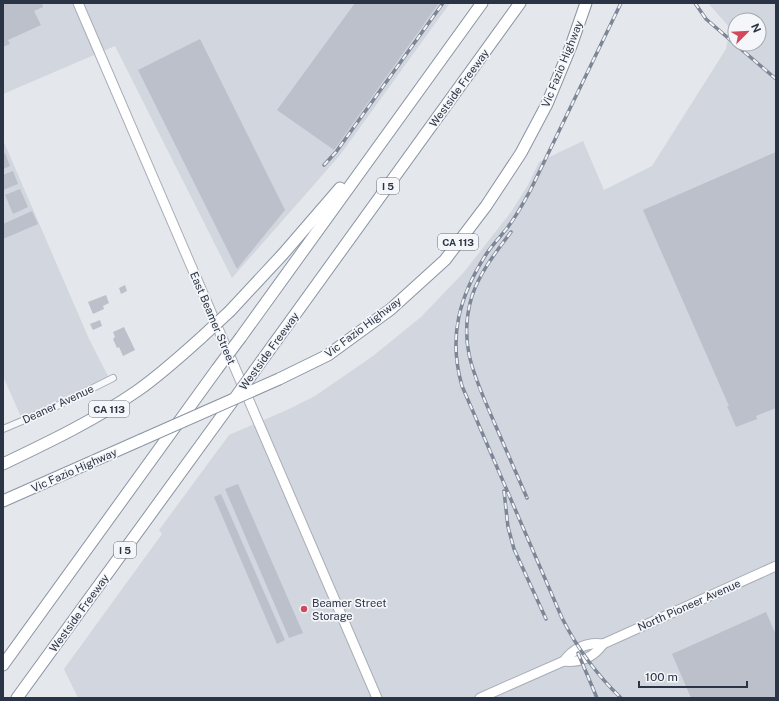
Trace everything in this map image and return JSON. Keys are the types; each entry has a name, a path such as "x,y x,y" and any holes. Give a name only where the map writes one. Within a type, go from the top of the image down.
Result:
{"highway":[{"path":"3,665 482,3"},
{"name":"Westside Freeway","path":"17,698 520,3"},
{"name":"Vic Fazio Highway","path":"3,501 279,379 328,355 391,310 445,260 486,206 521,153 547,104 571,46 586,3"},
{"name":"CA 113","path":"3,464 53,440 119,402 170,366 230,312 274,265 376,150"}],"street":[{"name":"East Beamer Street","path":"78,3 377,698"},
{"name":"Deaner Avenue","path":"3,430 53,408 113,378"},
{"name":"North Pioneer Avenue","path":"480,698 564,662 571,652 592,643 603,644 776,566"}],"shaded area":[{"path":"3,3 450,3 340,155 232,278 115,46 3,94"},
{"path":"708,3 776,3 776,698 78,698 64,669 162,534 159,530 229,435 315,396 373,356 421,317 464,272 511,212 528,185 539,162 583,141 604,190 652,166 726,49 727,44 727,52 767,52 767,12 727,12 727,25"},
{"path":"3,140 89,339 110,380 22,419 3,376"}],"building":[{"path":"3,3 42,3 43,7 34,11 41,25 8,40 10,44 3,47"},
{"path":"355,3 439,3 334,150 277,110"},
{"path":"200,39 285,210 237,269 138,70"},
{"path":"776,152 776,408 756,416 757,419 736,427 727,406 729,406 643,210"},
{"path":"5,153 10,166 3,169 3,154"},
{"path":"13,171 18,184 3,190 3,175"},
{"path":"20,189 28,207 13,214 5,195"},
{"path":"32,211 38,224 3,239 3,224"},
{"path":"125,285 127,291 121,294 119,288"},
{"path":"106,295 109,303 103,306 104,309 93,314 88,302"},
{"path":"100,320 102,326 93,330 90,324"},
{"path":"124,327 135,350 123,356 113,339 115,337 113,332"},
{"path":"238,484 303,633 289,638 225,489"},
{"path":"221,494 285,640 277,644 214,497"},
{"path":"766,612 776,635 776,698 691,698 672,654"}],"railway":[{"path":"324,165 336,152 443,3"},
{"path":"621,3 530,191 511,223 487,253 469,285 463,301 456,334 456,351 462,386 562,618 574,640 588,660 603,680 621,698"},
{"path":"695,3 706,19 727,37"},
{"path":"744,52 776,79"},
{"path":"511,232 489,262 475,287 468,314 467,330 468,346 475,376 527,498"},
{"path":"504,491 508,527 514,549 546,619"},
{"path":"578,653 597,698"}],"place":[{"name":"Beamer Street Storage","path":"304,609"}]}
